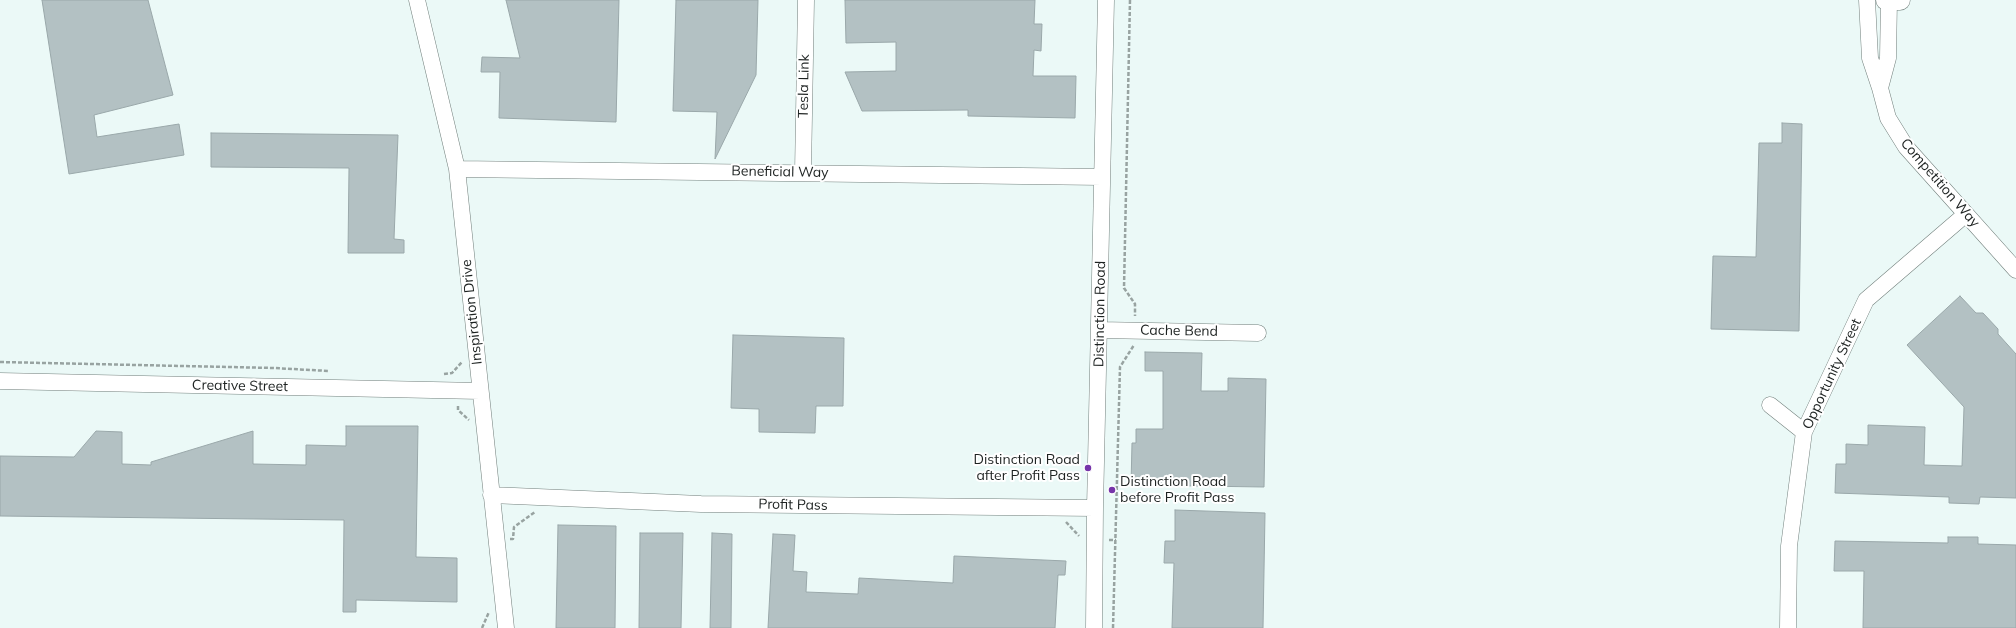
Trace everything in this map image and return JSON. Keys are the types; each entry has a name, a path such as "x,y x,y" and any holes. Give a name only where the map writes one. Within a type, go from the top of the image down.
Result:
{"street":[{"name":"Inspiration Drive","path":"417,0 457,169 506,628"},
{"name":"Tesla Link","path":"803,172 806,0"},
{"name":"Distinction Road","path":"1094,628 1095,508 1106,0"},
{"name":"Competition Way","path":"1867,0 1870,58 1888,118 1906,147 2016,270"},
{"name":"Competition Way","path":"1880,88 1888,58 1887,0"},
{"path":"1887,0 1900,0"},
{"name":"Beneficial Way","path":"457,169 1102,176"},
{"name":"Opportunity Street","path":"1788,628 1789,546 1804,432 1866,300 1966,214"},
{"name":"Cache Bend","path":"1100,330 1258,332"},
{"name":"Creative Street","path":"0,381 480,391"},
{"path":"1770,404 1804,432"},
{"name":"Profit Pass","path":"491,495 701,504 1095,508"}],"path":[{"path":"440,375 452,373 460,366 463,359"},
{"path":"0,362 274,368 332,372"}],"building":[{"path":"42,0 148,0 173,95 94,115 97,137 179,124 184,155 69,174"},
{"path":"506,0 619,0 616,122 499,118 500,72 481,72 482,57 520,58"},
{"path":"676,0 758,0 756,75 715,159 717,112 673,111"},
{"path":"845,0 1035,0 1034,24 1042,24 1041,51 1034,50 1033,76 1076,76 1075,118 968,116 968,110 862,111 845,72 896,71 896,42 846,43"},
{"path":"1782,123 1802,124 1799,331 1711,329 1713,256 1756,257 1759,143 1782,143"},
{"path":"211,133 398,135 394,239 404,240 404,253 348,253 349,168 211,167"},
{"path":"1960,296 1976,313 1983,313 1998,329 1998,334 2016,354 2016,498 1980,497 1979,504 1949,503 1949,497 1835,493 1836,464 1846,464 1846,444 1868,445 1868,425 1925,427 1924,465 1962,466 1964,407 1907,345"},
{"path":"733,335 844,338 843,406 816,406 815,433 759,432 759,409 731,408"},
{"path":"1145,352 1202,353 1201,391 1228,391 1228,378 1266,379 1264,487 1131,485 1132,443 1136,443 1136,429 1163,429 1163,371 1145,371"},
{"path":"346,426 418,426 416,557 457,558 457,602 356,600 356,612 343,612 344,520 0,516 0,456 74,457 96,431 122,432 122,464 151,465 151,462 253,431 253,464 306,465 306,445 346,446"},
{"path":"1175,510 1265,513 1263,628 1172,628 1174,563 1164,563 1165,541 1175,541"},
{"path":"558,525 616,526 615,628 556,628"},
{"path":"640,533 683,533 681,628 639,628"},
{"path":"712,533 732,534 731,628 710,628"},
{"path":"773,534 795,535 793,571 807,572 806,592 858,594 859,578 953,583 954,556 1066,561 1065,575 1058,575 1055,628 768,628"},
{"path":"1948,537 1978,537 1978,544 2016,545 2016,628 1863,628 1864,571 1834,571 1835,541 1948,543"}],"place":[{"name":"Distinction Road after Profit Pass","path":"1088,468"},
{"name":"Distinction Road before Profit Pass","path":"1112,490"}]}
